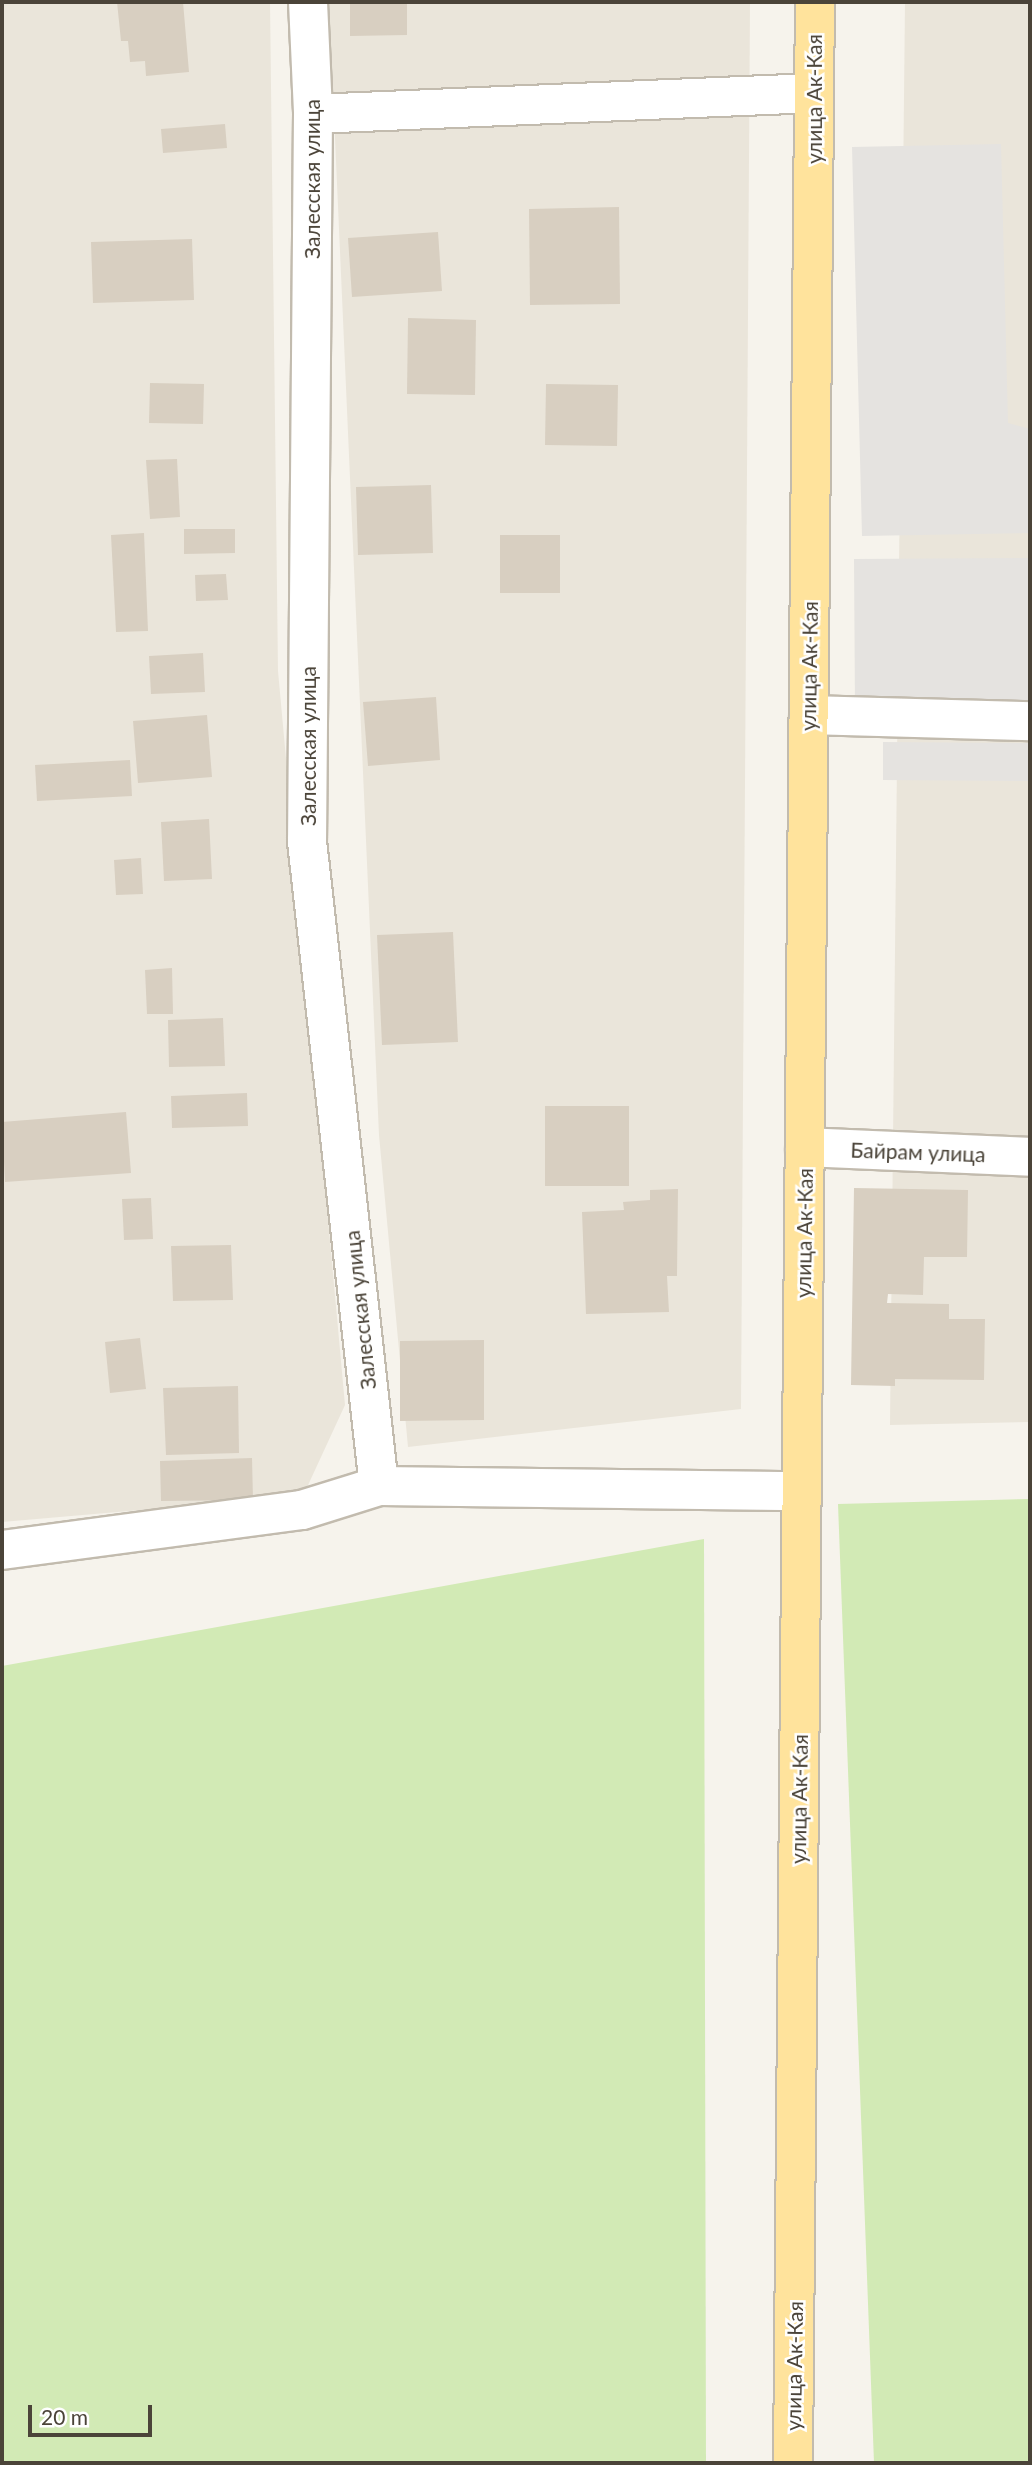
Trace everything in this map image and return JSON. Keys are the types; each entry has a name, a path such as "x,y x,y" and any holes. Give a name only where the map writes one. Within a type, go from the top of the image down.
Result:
{"main road":[{"name":"улица Ак-Кая","path":"793,2463 815,2"}],"street":[{"name":"Залесская улица","path":"308,2 313,114 307,841 379,1486"},
{"path":"313,114 814,93"},
{"path":"809,715 1030,721"},
{"name":"Байрам улица","path":"805,1147 1030,1157"},
{"path":"2,1550 302,1510 379,1486 802,1491"}],"shaded area":[{"path":"2,2 270,2 278,671 345,1405 303,1496 2,1522"},
{"path":"329,2 750,2 741,1409 408,1447 379,1135"},
{"path":"905,2 1030,2 1030,1422 890,1425"},
{"path":"1001,144 1008,423 1030,429 1030,533 862,536 852,147"},
{"path":"1030,558 1030,708 855,709 854,559"},
{"path":"883,742 1030,743 1030,781 883,780"}],"green space":[{"path":"1030,1499 1030,2463 874,2463 838,1504"},
{"path":"704,1539 706,2463 2,2463 2,1666"}],"building":[{"path":"117,2 183,2 189,72 146,76 145,61 130,62 128,41 121,41"},
{"path":"350,2 407,2 407,35 350,36"},
{"path":"225,124 227,148 163,153 161,129"},
{"path":"619,207 620,304 530,305 529,209"},
{"path":"438,232 442,291 352,297 348,238"},
{"path":"192,239 194,300 93,303 91,242"},
{"path":"408,318 476,320 475,395 407,394"},
{"path":"150,383 204,384 203,424 149,423"},
{"path":"546,384 618,385 617,446 545,445"},
{"path":"177,459 180,517 150,519 146,460"},
{"path":"431,485 433,553 358,555 356,487"},
{"path":"184,529 235,529 235,553 184,554"},
{"path":"144,533 148,631 116,632 111,535"},
{"path":"500,535 560,535 560,593 500,593"},
{"path":"226,574 228,600 196,601 195,575"},
{"path":"203,653 205,692 151,694 149,656"},
{"path":"436,697 440,760 368,766 363,702"},
{"path":"207,715 212,777 138,783 133,721"},
{"path":"130,760 132,796 37,801 35,765"},
{"path":"209,819 212,879 164,881 161,822"},
{"path":"141,858 143,894 116,895 114,860"},
{"path":"453,932 458,1042 382,1045 377,935"},
{"path":"172,968 173,1014 147,1014 145,970"},
{"path":"223,1018 225,1066 169,1067 168,1020"},
{"path":"247,1093 248,1126 172,1128 171,1096"},
{"path":"545,1106 629,1106 629,1186 545,1186"},
{"path":"126,1112 131,1173 5,1182 2,1122"},
{"path":"854,1188 968,1190 967,1257 924,1257 923,1295 888,1294 887,1303 949,1304 949,1319 985,1319 984,1380 895,1379 895,1386 851,1385"},
{"path":"678,1189 677,1276 667,1276 669,1312 586,1314 582,1212 624,1210 623,1202 650,1200 650,1190"},
{"path":"151,1198 153,1239 124,1240 122,1199"},
{"path":"231,1245 233,1300 173,1301 171,1246"},
{"path":"140,1338 146,1389 110,1393 105,1342"},
{"path":"484,1340 484,1420 400,1421 400,1341"},
{"path":"238,1386 239,1453 166,1455 163,1388"},
{"path":"252,1458 253,1500 161,1501 160,1461"}]}
